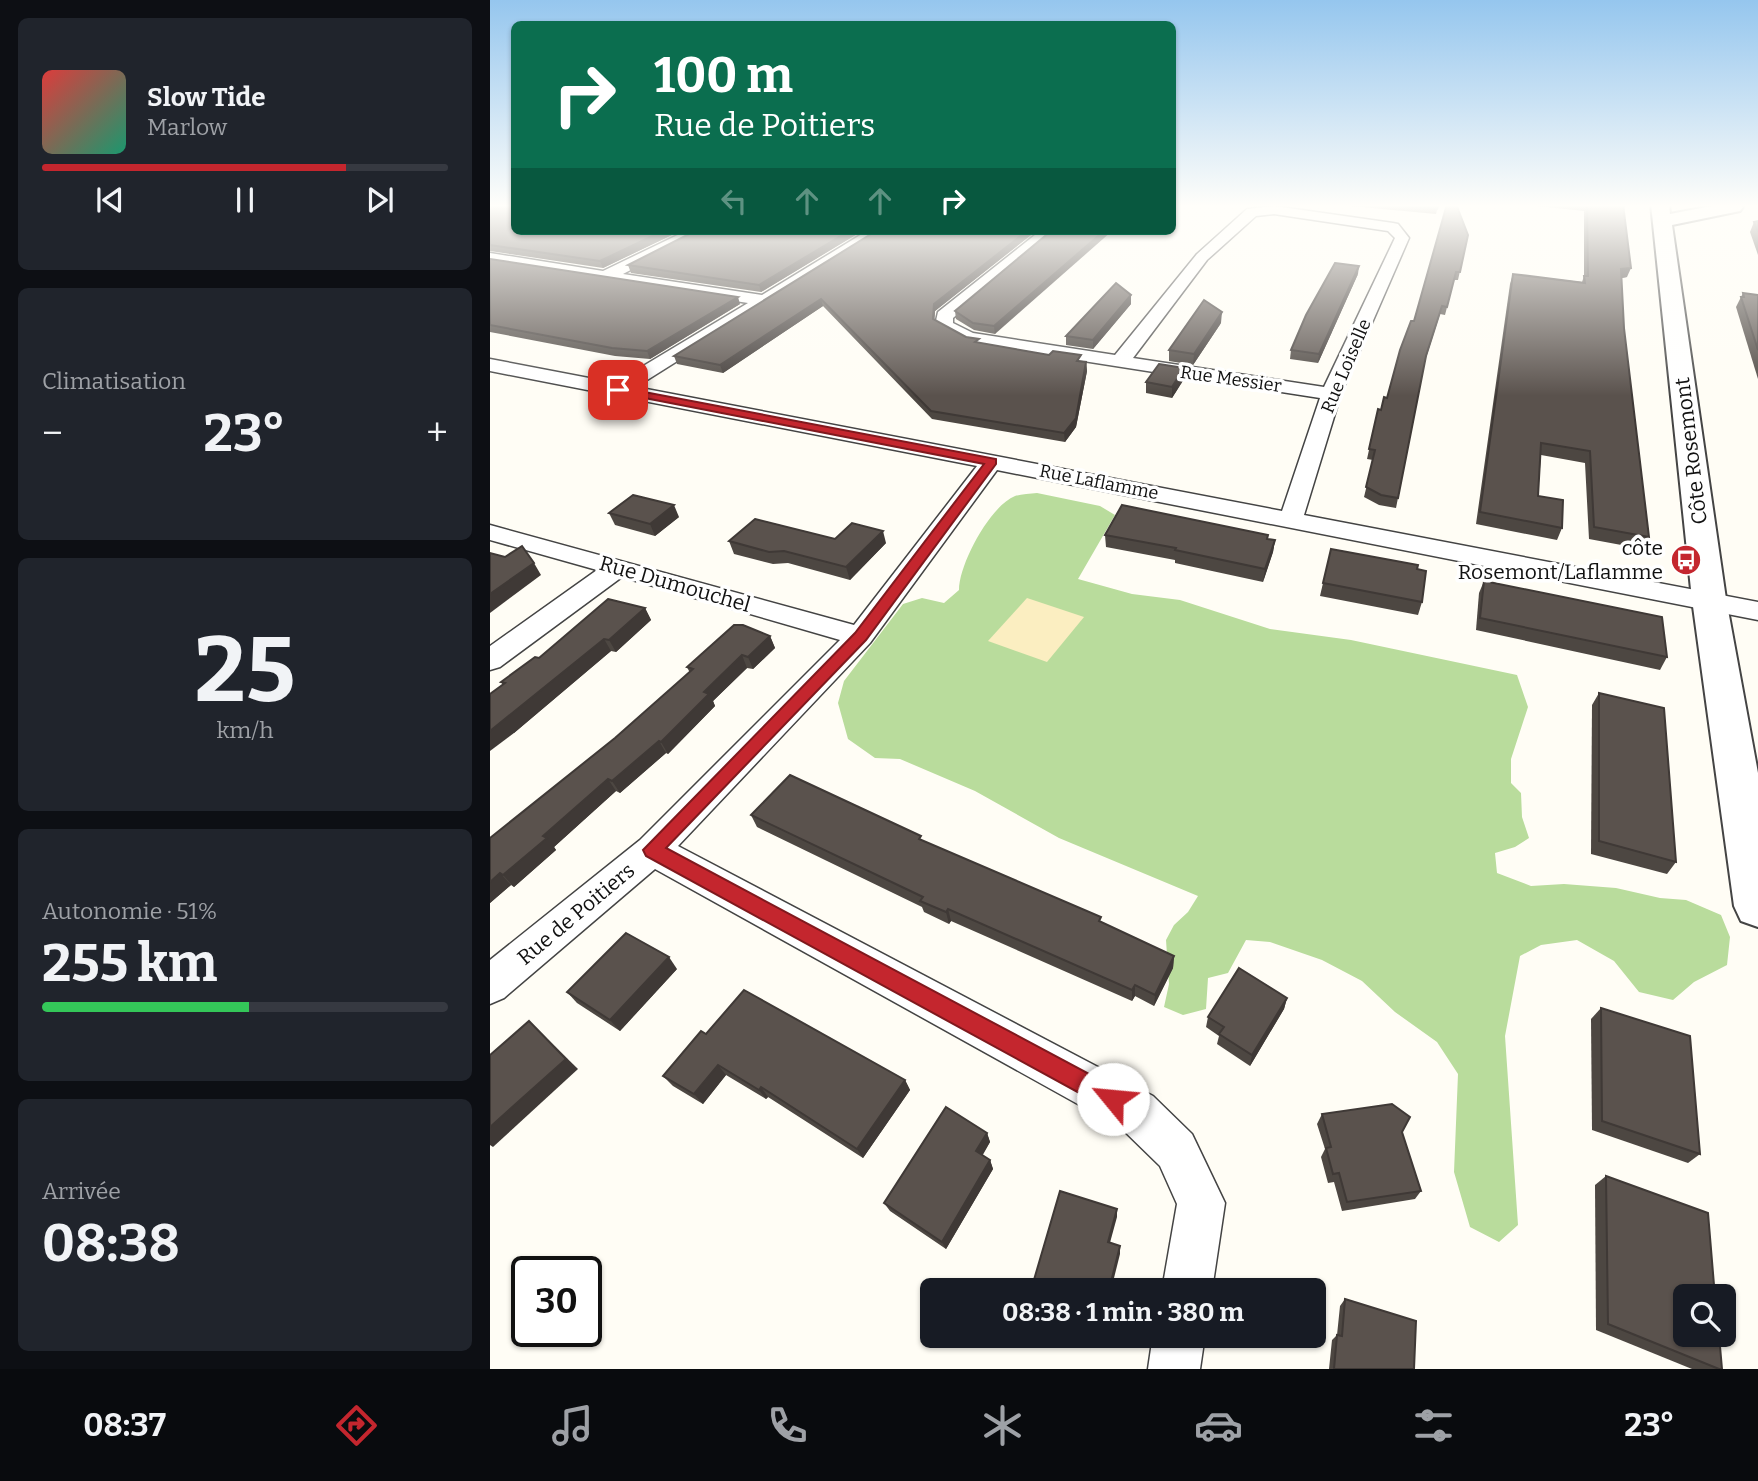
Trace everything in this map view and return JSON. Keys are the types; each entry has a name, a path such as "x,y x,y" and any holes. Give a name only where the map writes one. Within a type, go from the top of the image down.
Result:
{"street":[{"path":"558,268 764,300"},
{"path":"607,275 622,268"},
{"path":"618,390 817,268"},
{"name":"Rue Messier","path":"1003,268 944,316 944,326 968,338 1331,394"},
{"name":"Rue Loiselle","path":"1119,363 1193,268"},
{"name":"Rue Loiselle","path":"1291,519 1331,394 1388,268"},
{"name":"Côte Rosemont","path":"1668,268 1709,599 1758,906"},
{"name":"Rue Laflamme","path":"490,365 1709,599 1758,611"},
{"name":"Rue de Poitiers","path":"490,985 652,850 860,636 992,462"},
{"name":"Rue Dumouchel","path":"490,532 860,636"},
{"path":"490,660 618,568"},
{"path":"652,850 1138,1112 1176,1150 1201,1203 1189,1278"},
{"path":"1174,1369 1178,1348"}],"green space":[{"path":"1037,493 1100,506 1115,515 1078,579 1132,594 1180,600 1270,629 1351,640 1517,675 1528,707 1511,759 1511,783 1521,793 1522,817 1529,838 1515,847 1495,853 1497,873 1531,886 1564,884 1616,888 1660,898 1686,900 1721,915 1730,937 1727,965 1694,982 1673,1000 1639,992 1614,961 1577,940 1541,945 1520,956 1505,1036 1518,1225 1499,1242 1470,1227 1454,1172 1458,1074 1437,1042 1395,1012 1362,981 1322,960 1270,942 1246,940 1228,973 1208,978 1206,1009 1183,1015 1164,1007 1169,984 1166,940 1174,925 1188,912 1198,896 1059,838 975,791 900,759 875,758 848,739 838,703 844,681 903,604 922,598 944,603 959,590 970,551 996,511 1015,496"}],"sand":[{"path":"1027,598 1084,617 1047,662 988,641"}],"building":[{"path":"490,268 548,268 738,297 647,351 612,348 490,325"},
{"path":"647,268 788,268 759,285"},
{"path":"816,268 980,268 934,304 933,319 966,337 979,339 975,342 1049,355 1053,351 1081,355 1077,361 1086,362 1076,418 1064,433 931,411 821,299 720,365 674,356"},
{"path":"1007,268 1061,268 994,326 973,323 955,311"},
{"path":"1332,268 1358,268 1319,354 1291,350 1306,315"},
{"path":"1429,268 1461,268 1460,272 1456,272 1447,307 1442,306 1426,356 1398,498 1381,495 1366,487 1375,450 1369,449 1378,409 1381,410 1384,397 1387,398 1400,350 1411,321 1414,321"},
{"path":"1588,268 1631,268 1621,269 1624,328 1649,537 1594,527 1590,451 1541,443 1538,496 1563,500 1562,528 1480,512 1513,274 1585,283 1584,276 1588,276"},
{"path":"1116,283 1131,295 1093,340 1066,336"},
{"path":"1743,293 1758,295 1758,350 1741,297 1744,297"},
{"path":"1204,300 1222,312 1194,354 1169,350"},
{"path":"1159,364 1184,368 1172,387 1146,382"},
{"path":"633,495 674,505 650,524 609,513"},
{"path":"1122,505 1268,535 1267,539 1275,540 1265,569 1105,535"},
{"path":"755,519 835,539 852,523 883,531 846,567 784,551 769,552 729,541"},
{"path":"522,546 534,563 490,594 490,553 505,557"},
{"path":"1331,549 1418,565 1417,569 1426,571 1422,602 1323,583"},
{"path":"1484,581 1662,617 1667,657 1480,618"},
{"path":"608,599 645,608 609,640 604,639 490,731 490,694 505,683 501,682 535,657 539,658"},
{"path":"734,625 743,625 770,636 748,657 742,655 704,692 709,694 661,742 612,781 608,779 543,836 547,838 503,875 500,873 490,882 490,838 615,738 693,669 687,667"},
{"path":"1599,693 1664,708 1676,862 1599,841"},
{"path":"790,775 921,836 919,839 1101,917 1099,921 1174,956 1155,995 1135,985 1132,990 948,909 946,912 920,901 923,897 751,815"},
{"path":"626,933 669,957 610,1020 567,992"},
{"path":"1239,968 1287,998 1252,1055 1219,1034 1224,1027 1208,1017"},
{"path":"744,990 905,1080 857,1149 761,1087 759,1090 718,1065 694,1094 663,1076 701,1031 706,1034"},
{"path":"1601,1008 1690,1036 1700,1154 1602,1121"},
{"path":"529,1021 566,1059 490,1127 490,1055"},
{"path":"1392,1104 1410,1117 1402,1132 1421,1191 1347,1202 1339,1173 1333,1174 1326,1148 1331,1147 1322,1114"},
{"path":"946,1107 987,1133 976,1151 990,1160 942,1242 884,1203"},
{"path":"1606,1176 1708,1213 1714,1284 1673,1284 1673,1347 1720,1347 1722,1369 1608,1324"},
{"path":"1060,1191 1117,1209 1108,1242 1120,1246 1112,1278 1035,1278"},
{"path":"1345,1299 1416,1321 1414,1369 1334,1369 1337,1335 1342,1336"}],"place":[{"name":"côte Rosemont/Laflamme","path":"1686,560"}],"route":[{"path":"618,390 992,462 860,636 652,850 1113,1099"}]}
